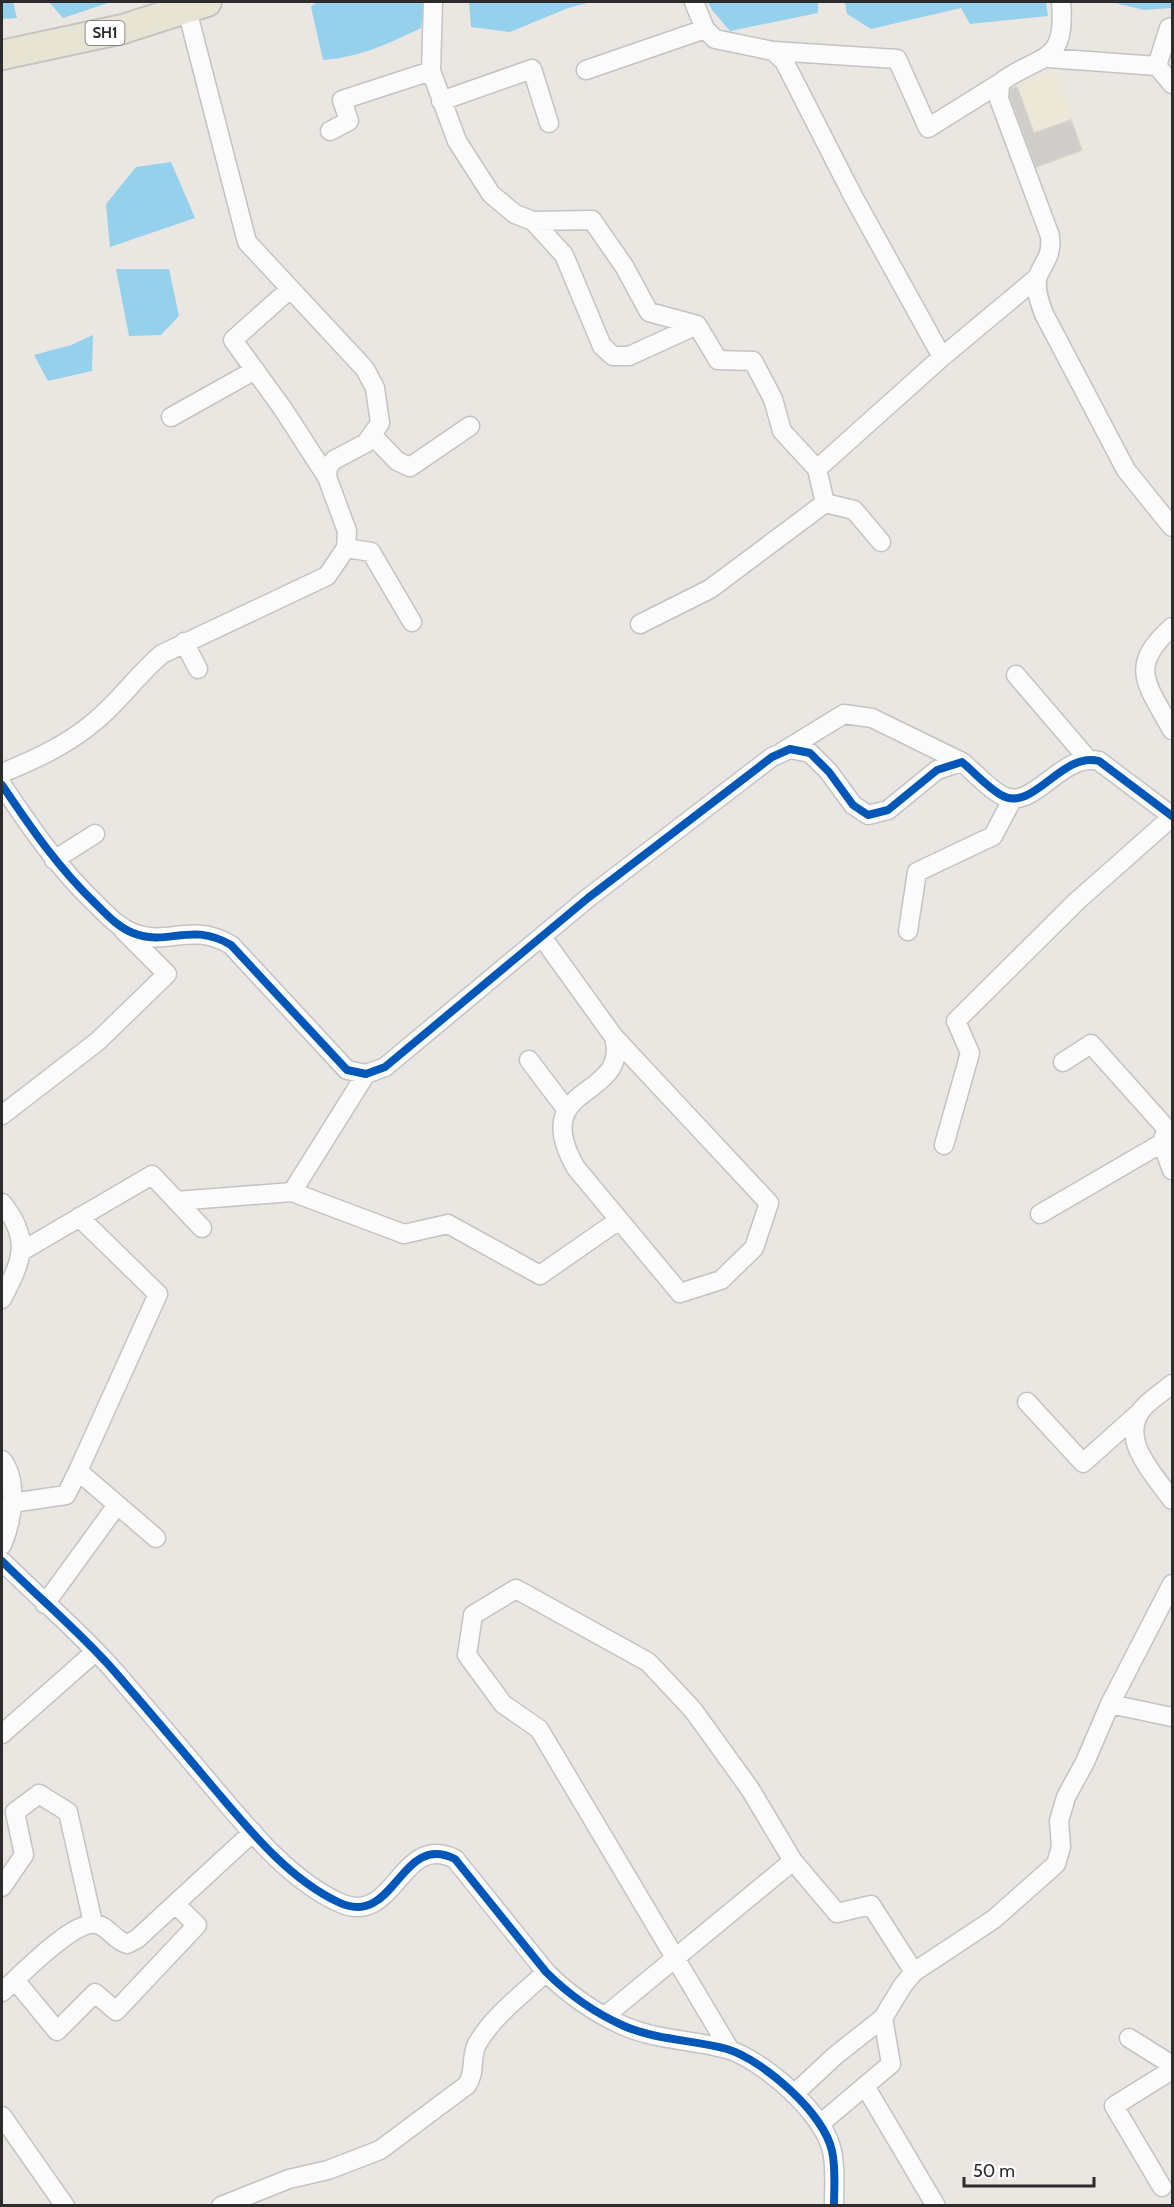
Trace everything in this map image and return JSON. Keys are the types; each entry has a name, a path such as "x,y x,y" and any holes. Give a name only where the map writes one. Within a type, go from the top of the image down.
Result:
{"main road":[{"name":"SH1","path":"2,55 123,29 193,4"}],"street":[{"path":"433,2 430,71 457,141 491,194 514,214 533,221 592,220 624,267 649,312 697,325 718,360 753,361 772,399 782,431 817,469 825,502"},
{"path":"694,2 705,29 715,39 773,51 897,58 928,128 949,112 1048,58 1056,47 1061,29 1061,2"},
{"path":"193,4 242,229 248,242 365,369 375,388 380,410 380,423 373,436 334,460 328,467 327,477"},
{"path":"1157,66 1169,28 1173,27"},
{"path":"586,70 705,29"},
{"path":"773,51 784,61 853,196 942,357"},
{"path":"1048,58 1157,66 1173,84"},
{"path":"441,100 532,69 549,123"},
{"path":"330,131 349,121 342,100 430,71"},
{"path":"817,469 942,357 1038,277 1050,257 1050,236 999,99 1000,83"},
{"path":"533,221 564,255 602,346 613,356 629,356 697,325"},
{"path":"1038,277 1038,297 1044,314 1126,470 1173,527"},
{"path":"2,773 69,741 86,728 141,671 162,654 320,581 339,562 345,548 347,531 327,477 233,340 290,289"},
{"path":"171,417 255,370"},
{"path":"373,436 397,461 410,467 470,426"},
{"path":"825,502 855,510 881,542"},
{"path":"640,624 710,589 825,502"},
{"path":"345,548 371,552 412,622"},
{"path":"1171,724 1152,692 1145,674 1146,656 1154,644 1173,627"},
{"path":"184,642 198,669"},
{"path":"944,1145 970,1053 956,1021 1077,901 1173,816 1099,762 1087,758 1016,675"},
{"path":"115,923 133,933 154,937 193,933 214,935 231,945 347,1070 366,1074 385,1067 588,898 772,757 844,714 872,718 962,762 1000,795 1012,800 1024,797 1077,761 1087,758"},
{"path":"772,757 790,749 810,753 829,772 853,806 868,815 888,810 937,770 962,762"},
{"path":"2,786 54,860 167,974 98,1041 2,1115"},
{"path":"908,931 917,872 993,836 1012,800"},
{"path":"54,860 95,834"},
{"path":"542,937 614,1036 769,1203 754,1248 721,1280 680,1293 576,1168 564,1148 560,1132 566,1109 613,1068 618,1052 614,1036"},
{"path":"1063,1062 1091,1044 1167,1130 1173,1170"},
{"path":"529,1060 566,1109"},
{"path":"292,1192 366,1074"},
{"path":"1040,1214 1167,1130"},
{"path":"22,1251 152,1175 202,1228"},
{"path":"176,1201 292,1192 404,1234 448,1224 540,1275 619,1220"},
{"path":"2,1203 13,1216 21,1234 22,1251 18,1267 2,1299"},
{"path":"12,1503 66,1495 158,1294 79,1217"},
{"path":"1027,1402 1083,1463 1173,1384"},
{"path":"1140,1412 1134,1432 1139,1453 1173,1500"},
{"path":"2,1460 8,1468 12,1503 2,1545"},
{"path":"78,1471 156,1538"},
{"path":"45,1604 117,1505"},
{"path":"2,1561 95,1652 253,1832 317,1891 340,1904 363,1908 378,1901 411,1866 428,1853 441,1852 455,1859 546,1972 562,1988 626,2027 730,2050 763,2069 794,2094 820,2124 832,2148 835,2167 834,2205"},
{"path":"794,2094 836,2055 883,2018 903,1985 914,1972 994,1919 1056,1864 1061,1847 1059,1821 1066,1797 1086,1762 1110,1704 1173,1584"},
{"path":"730,2050 539,1729 503,1704 467,1656 473,1615 516,1589 648,1662 693,1710 750,1789 793,1861 837,1913 871,1905 914,1972"},
{"path":"2,1734 95,1652"},
{"path":"1110,1704 1173,1717"},
{"path":"2,1887 24,1855 15,1812 39,1794 68,1812 93,1923"},
{"path":"175,1904 197,1925 116,2011 95,1993 57,2031 8,1986 75,1930 93,1923 102,1926 117,1941 127,1944 137,1939 253,1832"},
{"path":"605,2016 793,1861"},
{"path":"221,2205 289,2180 328,2170 380,2150 467,2085 473,2071 476,2046 494,2023 546,1972"},
{"path":"820,2124 891,2064 883,2018"},
{"path":"1130,2038 1173,2068 1114,2106 1162,2187"},
{"path":"865,2086 936,2205"},
{"path":"2,2116 65,2205"}],"shaded area":[{"path":"1056,70 1086,152 1031,171 1001,90"}],"water":[{"path":"2,2 13,2 17,18 2,19"},
{"path":"49,2 111,2 63,18"},
{"path":"317,2 424,2 421,28 362,53 323,60 311,7"},
{"path":"469,2 591,2 568,8 510,32 471,27"},
{"path":"708,2 818,2 818,13 730,31"},
{"path":"845,2 1046,2 1048,16 970,24 961,8 871,29 847,14"},
{"path":"1111,2 1172,2 1172,8 1144,10"},
{"path":"171,162 195,218 110,247 106,204 136,167"},
{"path":"116,269 169,269 179,316 161,335 129,336"},
{"path":"93,335 92,371 48,381 34,355 71,345"}],"building":[{"path":"1017,87 1034,133 1071,120 1082,150 1036,167 1010,97 1011,89"}],"cycle path":[{"path":"2,785 58,863 109,917 133,933 146,937 203,935 231,945 347,1070 366,1074 385,1067 588,898 772,757 790,749 810,753 829,772 853,805 868,815 888,810 937,770 962,762 996,792 1013,799 1036,790 1060,772 1085,760 1099,761 1172,816"},
{"path":"2,1561 102,1658 254,1835 302,1880 338,1902 357,1907 373,1903 421,1858 436,1854 455,1859 546,1972 583,2003 613,2021 636,2031 714,2046 742,2055 774,2076 790,2090 805,2105 827,2136 834,2165 834,2206"}]}
